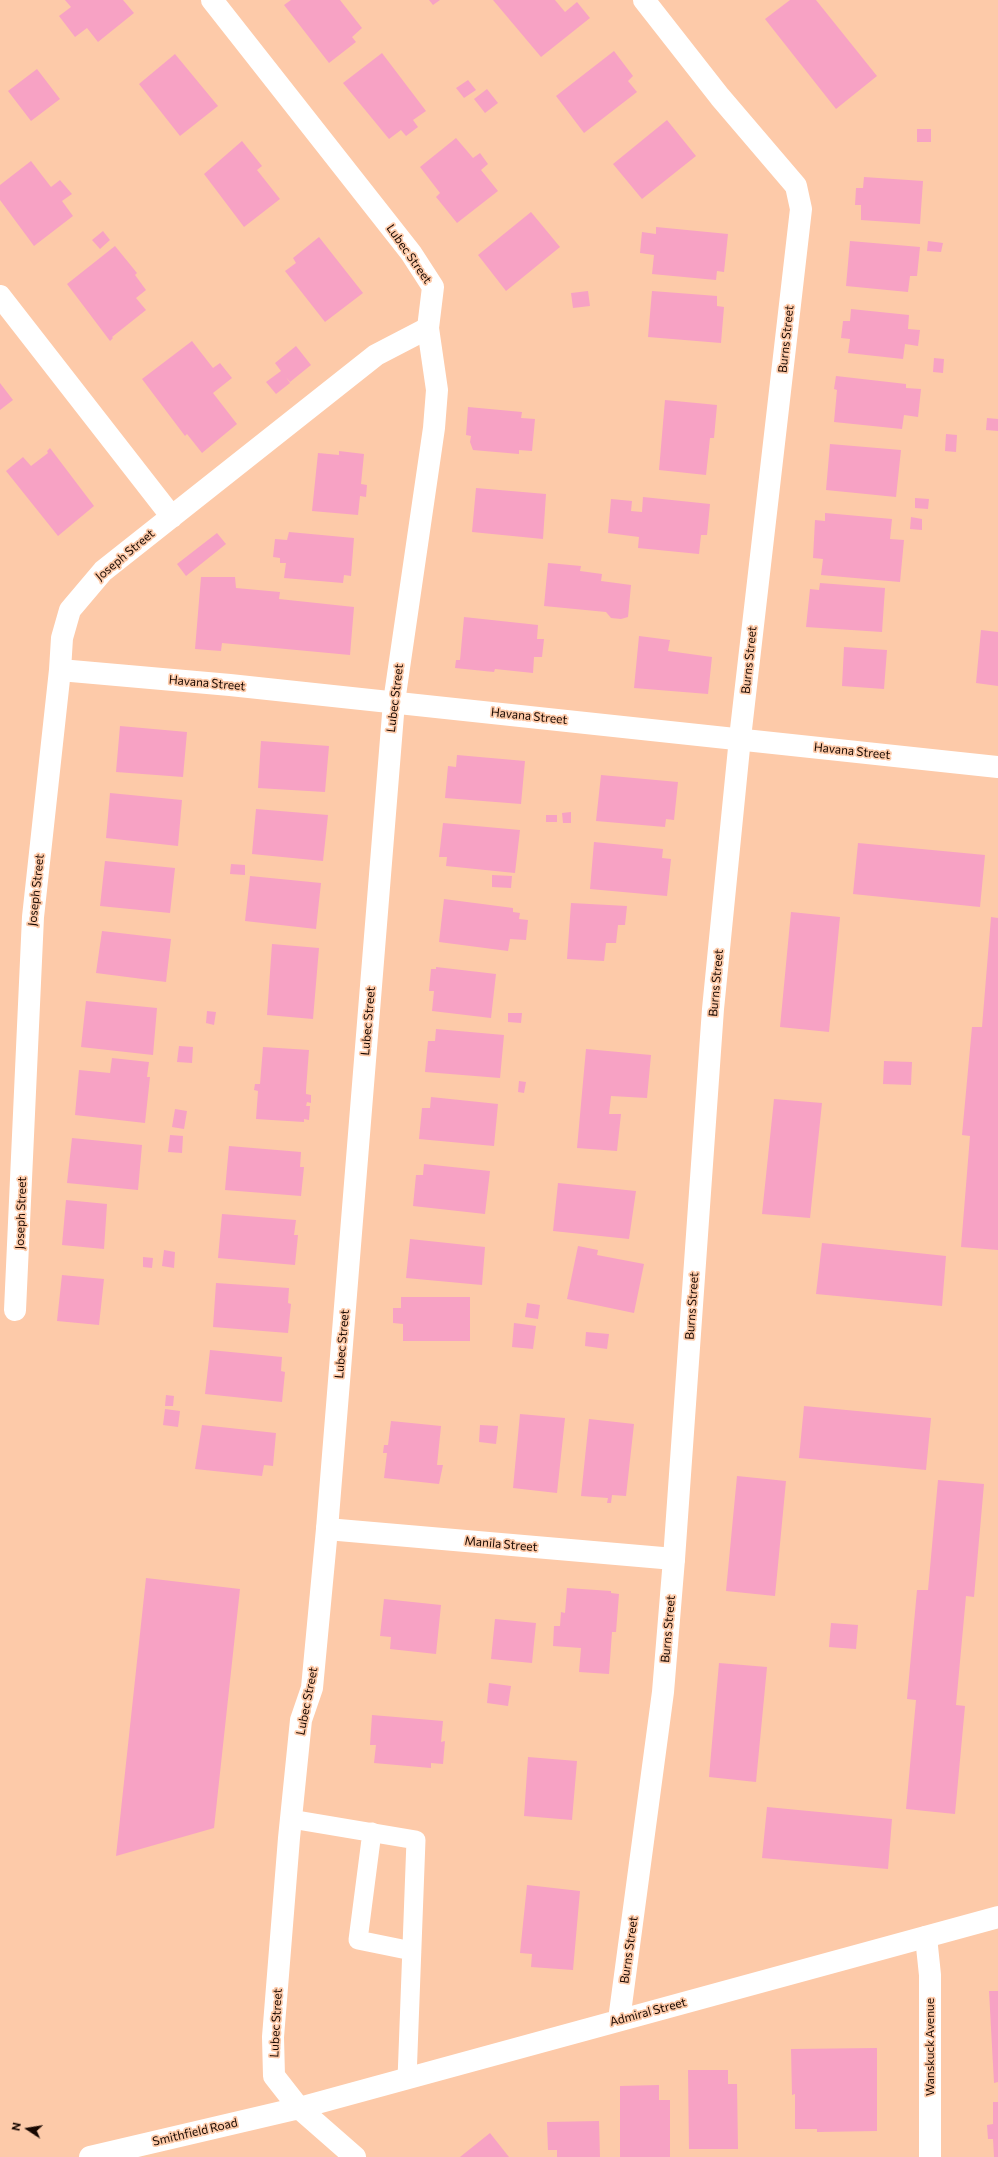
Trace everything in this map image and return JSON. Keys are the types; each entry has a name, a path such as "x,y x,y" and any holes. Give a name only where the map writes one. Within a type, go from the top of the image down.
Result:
{"street":[{"name":"Lubec Street","path":"212,0 411,253 433,287 428,328 438,390 434,428 394,702 327,1529 312,1688 301,1720 291,1818 273,2037 274,2076 299,2108 355,2157"},
{"name":"Burns Street","path":"619,2020 663,1692 674,1559 713,1009 740,738 801,208 796,186 720,97 644,0"},
{"path":"0,296 172,517"},
{"name":"Joseph Street","path":"15,1310 33,917 60,670 62,638 70,610 103,571 376,355 428,328"},
{"name":"Havana Street","path":"60,670 394,702 740,738 998,767"},
{"name":"Manila Street","path":"327,1529 674,1559"},
{"name":"Admiral Street","path":"299,2108 998,1917"},
{"name":"Wanskuck Avenue","path":"926,1937 930,1975 930,2157"},
{"name":"Smithfield Road","path":"90,2157 299,2108"}],"lane":[{"path":"291,1818 416,1840 407,2079"},
{"path":"372,1832 358,1940 412,1951"}],"building":[{"path":"65,0 123,0 134,13 98,42 87,28 75,37 59,16 71,7"},
{"path":"291,0 340,0 362,28 352,37 356,42 329,63 284,5"},
{"path":"429,0 440,0 433,5"},
{"path":"493,0 555,0 565,12 577,2 590,18 541,57"},
{"path":"790,0 816,0 877,76 836,109 765,19"},
{"path":"614,51 633,76 628,81 637,92 584,133 556,96"},
{"path":"382,53 426,111 413,120 418,127 406,136 401,130 389,139 343,83"},
{"path":"175,54 218,106 180,136 139,84"},
{"path":"37,69 60,99 31,121 8,91"},
{"path":"468,80 476,90 464,98 456,88"},
{"path":"487,89 498,103 485,113 474,99"},
{"path":"667,120 696,156 642,199 613,164"},
{"path":"917,129 931,129 931,142 917,142"},
{"path":"456,138 473,158 480,153 488,164 481,170 498,191 457,223 436,197 440,193 420,167"},
{"path":"242,141 262,166 257,170 280,199 244,227 204,174"},
{"path":"31,161 51,187 60,180 72,194 62,201 73,216 34,246 0,200 0,185"},
{"path":"864,177 923,181 920,224 861,220 861,205 855,205 856,188 863,188"},
{"path":"531,212 560,247 506,291 478,255"},
{"path":"656,227 728,234 724,272 717,271 716,280 652,274 654,255 640,253 642,232 656,234"},
{"path":"103,231 110,240 100,249 92,240"},
{"path":"319,237 363,293 325,322 285,271 296,263 293,258"},
{"path":"850,241 920,247 917,276 910,276 908,292 846,286"},
{"path":"928,241 943,243 941,252 927,251"},
{"path":"115,246 137,273 135,275 146,290 136,298 146,310 112,337 113,338 110,341 67,284"},
{"path":"588,291 590,306 573,308 571,293"},
{"path":"652,291 717,296 717,306 724,307 721,343 648,337"},
{"path":"851,309 909,315 908,329 920,330 918,346 905,344 903,359 848,353 850,339 841,338 843,321 850,321"},
{"path":"192,341 213,368 220,363 232,378 213,393 237,424 202,453 187,434 185,436 142,379"},
{"path":"296,346 311,365 290,382 286,377 290,383 276,394 266,382 281,371 275,363"},
{"path":"934,358 944,359 943,373 933,372"},
{"path":"836,376 906,384 906,388 921,389 918,417 904,415 902,429 834,422 837,390 834,389"},
{"path":"0,383 13,400 0,410"},
{"path":"665,400 717,405 714,438 710,438 706,475 659,470"},
{"path":"468,407 522,412 521,418 535,419 532,451 519,450 519,454 473,450 470,442 471,436 466,435"},
{"path":"987,418 998,419 998,431 986,430"},
{"path":"946,434 957,435 956,452 945,451"},
{"path":"830,444 901,450 896,497 826,490"},
{"path":"50,448 94,506 58,536 6,471 23,457 31,466 48,453 47,451"},
{"path":"339,451 364,454 361,484 367,485 366,497 360,496 358,515 312,511 318,453 339,455"},
{"path":"476,488 546,494 543,539 472,532"},
{"path":"643,497 710,504 707,535 701,535 699,554 638,548 639,537 608,533 611,499 632,501 631,511 642,512"},
{"path":"915,498 929,499 928,509 915,508"},
{"path":"825,513 892,519 890,539 904,540 900,582 821,575 823,559 813,558 815,520 825,521"},
{"path":"911,517 922,519 922,530 910,529"},
{"path":"289,532 354,538 351,576 344,575 343,583 284,578 286,563 280,563 280,558 273,557 275,539 287,540"},
{"path":"217,533 226,544 186,576 177,564"},
{"path":"548,563 581,566 580,571 602,574 601,581 631,585 628,617 621,619 611,618 606,612 544,606"},
{"path":"201,577 235,577 236,588 280,592 279,599 354,607 350,655 222,643 221,651 195,649"},
{"path":"820,583 885,588 882,632 806,627 810,589 819,590"},
{"path":"464,617 538,625 537,639 544,639 542,657 534,657 533,673 495,669 494,672 455,668 456,660 460,660"},
{"path":"981,630 998,632 998,686 976,683"},
{"path":"639,636 670,640 668,651 712,657 708,694 634,688"},
{"path":"844,647 887,650 884,689 842,686"},
{"path":"120,726 187,732 183,777 116,772"},
{"path":"261,741 329,746 325,792 258,788"},
{"path":"457,755 525,761 521,804 445,798 448,766 456,767"},
{"path":"601,775 678,782 674,820 666,819 665,827 596,821"},
{"path":"110,793 182,800 178,846 106,838"},
{"path":"256,809 328,815 323,861 252,854"},
{"path":"571,812 571,823 563,823 562,813"},
{"path":"546,815 557,815 557,822 546,822"},
{"path":"443,823 520,830 515,873 446,866 447,857 439,857"},
{"path":"594,842 663,849 662,858 671,859 667,896 590,889"},
{"path":"858,843 985,855 980,907 853,894"},
{"path":"105,861 175,868 170,913 100,906"},
{"path":"231,864 245,865 245,875 230,874"},
{"path":"492,875 512,876 511,888 492,887"},
{"path":"250,876 321,883 316,929 245,921"},
{"path":"444,899 513,908 513,912 520,913 519,919 528,920 526,940 510,939 508,951 439,942"},
{"path":"571,903 627,906 625,925 618,925 616,943 606,943 604,961 567,959"},
{"path":"791,912 840,917 829,1032 780,1027"},
{"path":"991,917 998,918 998,1250 961,1247 970,1136 962,1135 972,1027 982,1027"},
{"path":"102,931 171,939 166,982 96,973"},
{"path":"272,944 319,948 313,1019 267,1015"},
{"path":"436,967 496,974 491,1018 432,1011 434,991 429,991 431,969 436,969"},
{"path":"86,1001 157,1008 153,1055 81,1047"},
{"path":"207,1011 216,1012 214,1025 206,1023"},
{"path":"508,1013 522,1013 521,1023 508,1022"},
{"path":"436,1029 504,1035 500,1078 425,1072 428,1041 435,1041"},
{"path":"179,1046 193,1047 192,1063 177,1062"},
{"path":"263,1047 309,1050 306,1094 311,1095 311,1103 307,1102 306,1106 310,1106 309,1120 304,1119 304,1122 256,1119 258,1091 254,1090 255,1084 260,1084"},
{"path":"586,1049 651,1055 647,1098 611,1096 609,1114 621,1114 617,1151 577,1148"},
{"path":"112,1058 149,1062 147,1077 150,1077 145,1123 75,1115 79,1070 110,1073"},
{"path":"884,1061 912,1062 911,1085 883,1084"},
{"path":"519,1081 526,1082 524,1093 518,1092"},
{"path":"431,1097 498,1104 494,1146 419,1139 422,1108 430,1108"},
{"path":"774,1099 822,1103 810,1218 762,1214"},
{"path":"175,1109 187,1111 184,1129 172,1127"},
{"path":"170,1135 183,1136 182,1153 168,1152"},
{"path":"72,1138 142,1145 138,1190 67,1183"},
{"path":"229,1146 301,1152 300,1167 304,1167 301,1196 225,1190"},
{"path":"424,1164 490,1171 485,1214 413,1206 416,1175 423,1175"},
{"path":"558,1183 636,1191 629,1239 553,1231"},
{"path":"66,1200 107,1204 104,1249 62,1245"},
{"path":"222,1214 296,1220 294,1235 298,1235 295,1265 218,1258"},
{"path":"410,1239 485,1247 482,1285 406,1278"},
{"path":"822,1243 946,1256 942,1306 816,1294"},
{"path":"578,1246 598,1250 597,1255 644,1264 634,1313 567,1299"},
{"path":"164,1250 175,1252 174,1268 162,1266"},
{"path":"143,1257 153,1258 152,1268 143,1267"},
{"path":"62,1275 104,1279 99,1325 57,1321"},
{"path":"216,1283 289,1288 288,1303 291,1304 288,1333 213,1327"},
{"path":"401,1297 470,1297 470,1341 403,1341 403,1324 393,1323 393,1308 401,1308"},
{"path":"527,1303 540,1305 538,1319 525,1317"},
{"path":"514,1323 536,1326 533,1349 512,1347"},
{"path":"586,1332 609,1334 607,1349 585,1346"},
{"path":"210,1350 282,1357 281,1371 285,1372 282,1402 205,1394"},
{"path":"166,1395 174,1396 173,1406 165,1406"},
{"path":"804,1406 931,1418 926,1470 799,1458"},
{"path":"165,1409 180,1411 178,1427 163,1425"},
{"path":"520,1414 565,1418 557,1493 513,1488"},
{"path":"589,1419 634,1424 626,1496 612,1495 611,1503 607,1503 608,1498 581,1496"},
{"path":"391,1421 441,1426 437,1465 443,1465 439,1484 384,1478 387,1453 383,1453 384,1445 388,1445"},
{"path":"202,1425 276,1433 273,1466 264,1465 262,1476 195,1469"},
{"path":"480,1425 498,1426 496,1444 479,1442"},
{"path":"737,1476 786,1481 775,1596 726,1591"},
{"path":"938,1480 984,1484 974,1597 966,1596 956,1705 965,1706 955,1814 906,1809 916,1700 907,1699 917,1590 928,1590"},
{"path":"146,1578 240,1589 214,1828 116,1856"},
{"path":"567,1588 611,1591 611,1593 619,1594 616,1632 612,1632 609,1674 579,1672 581,1648 553,1646 554,1626 560,1626 561,1612 565,1613"},
{"path":"384,1599 441,1605 436,1654 390,1649 391,1637 380,1636"},
{"path":"495,1619 536,1623 532,1663 491,1659"},
{"path":"831,1623 858,1625 856,1649 829,1647"},
{"path":"719,1663 767,1667 756,1782 709,1777"},
{"path":"489,1683 511,1686 508,1706 487,1703"},
{"path":"372,1715 443,1721 441,1742 445,1741 443,1764 431,1763 431,1768 374,1763 376,1745 370,1745"},
{"path":"528,1757 577,1761 572,1820 524,1816"},
{"path":"767,1807 892,1819 888,1869 762,1858"},
{"path":"527,1885 580,1891 573,1970 531,1967 532,1954 520,1953"},
{"path":"989,1991 998,1991 998,2082 994,2083"},
{"path":"877,2048 877,2131 817,2132 817,2129 795,2129 795,2094 792,2095 791,2049"},
{"path":"688,2070 728,2070 728,2084 737,2084 738,2149 689,2149"},
{"path":"659,2085 659,2100 670,2100 670,2157 620,2157 620,2086"},
{"path":"993,2102 998,2102 998,2157 994,2157 993,2139 988,2139 987,2125 993,2124"},
{"path":"599,2121 600,2157 557,2157 557,2150 548,2150 547,2122"},
{"path":"490,2133 509,2157 460,2157"}]}
